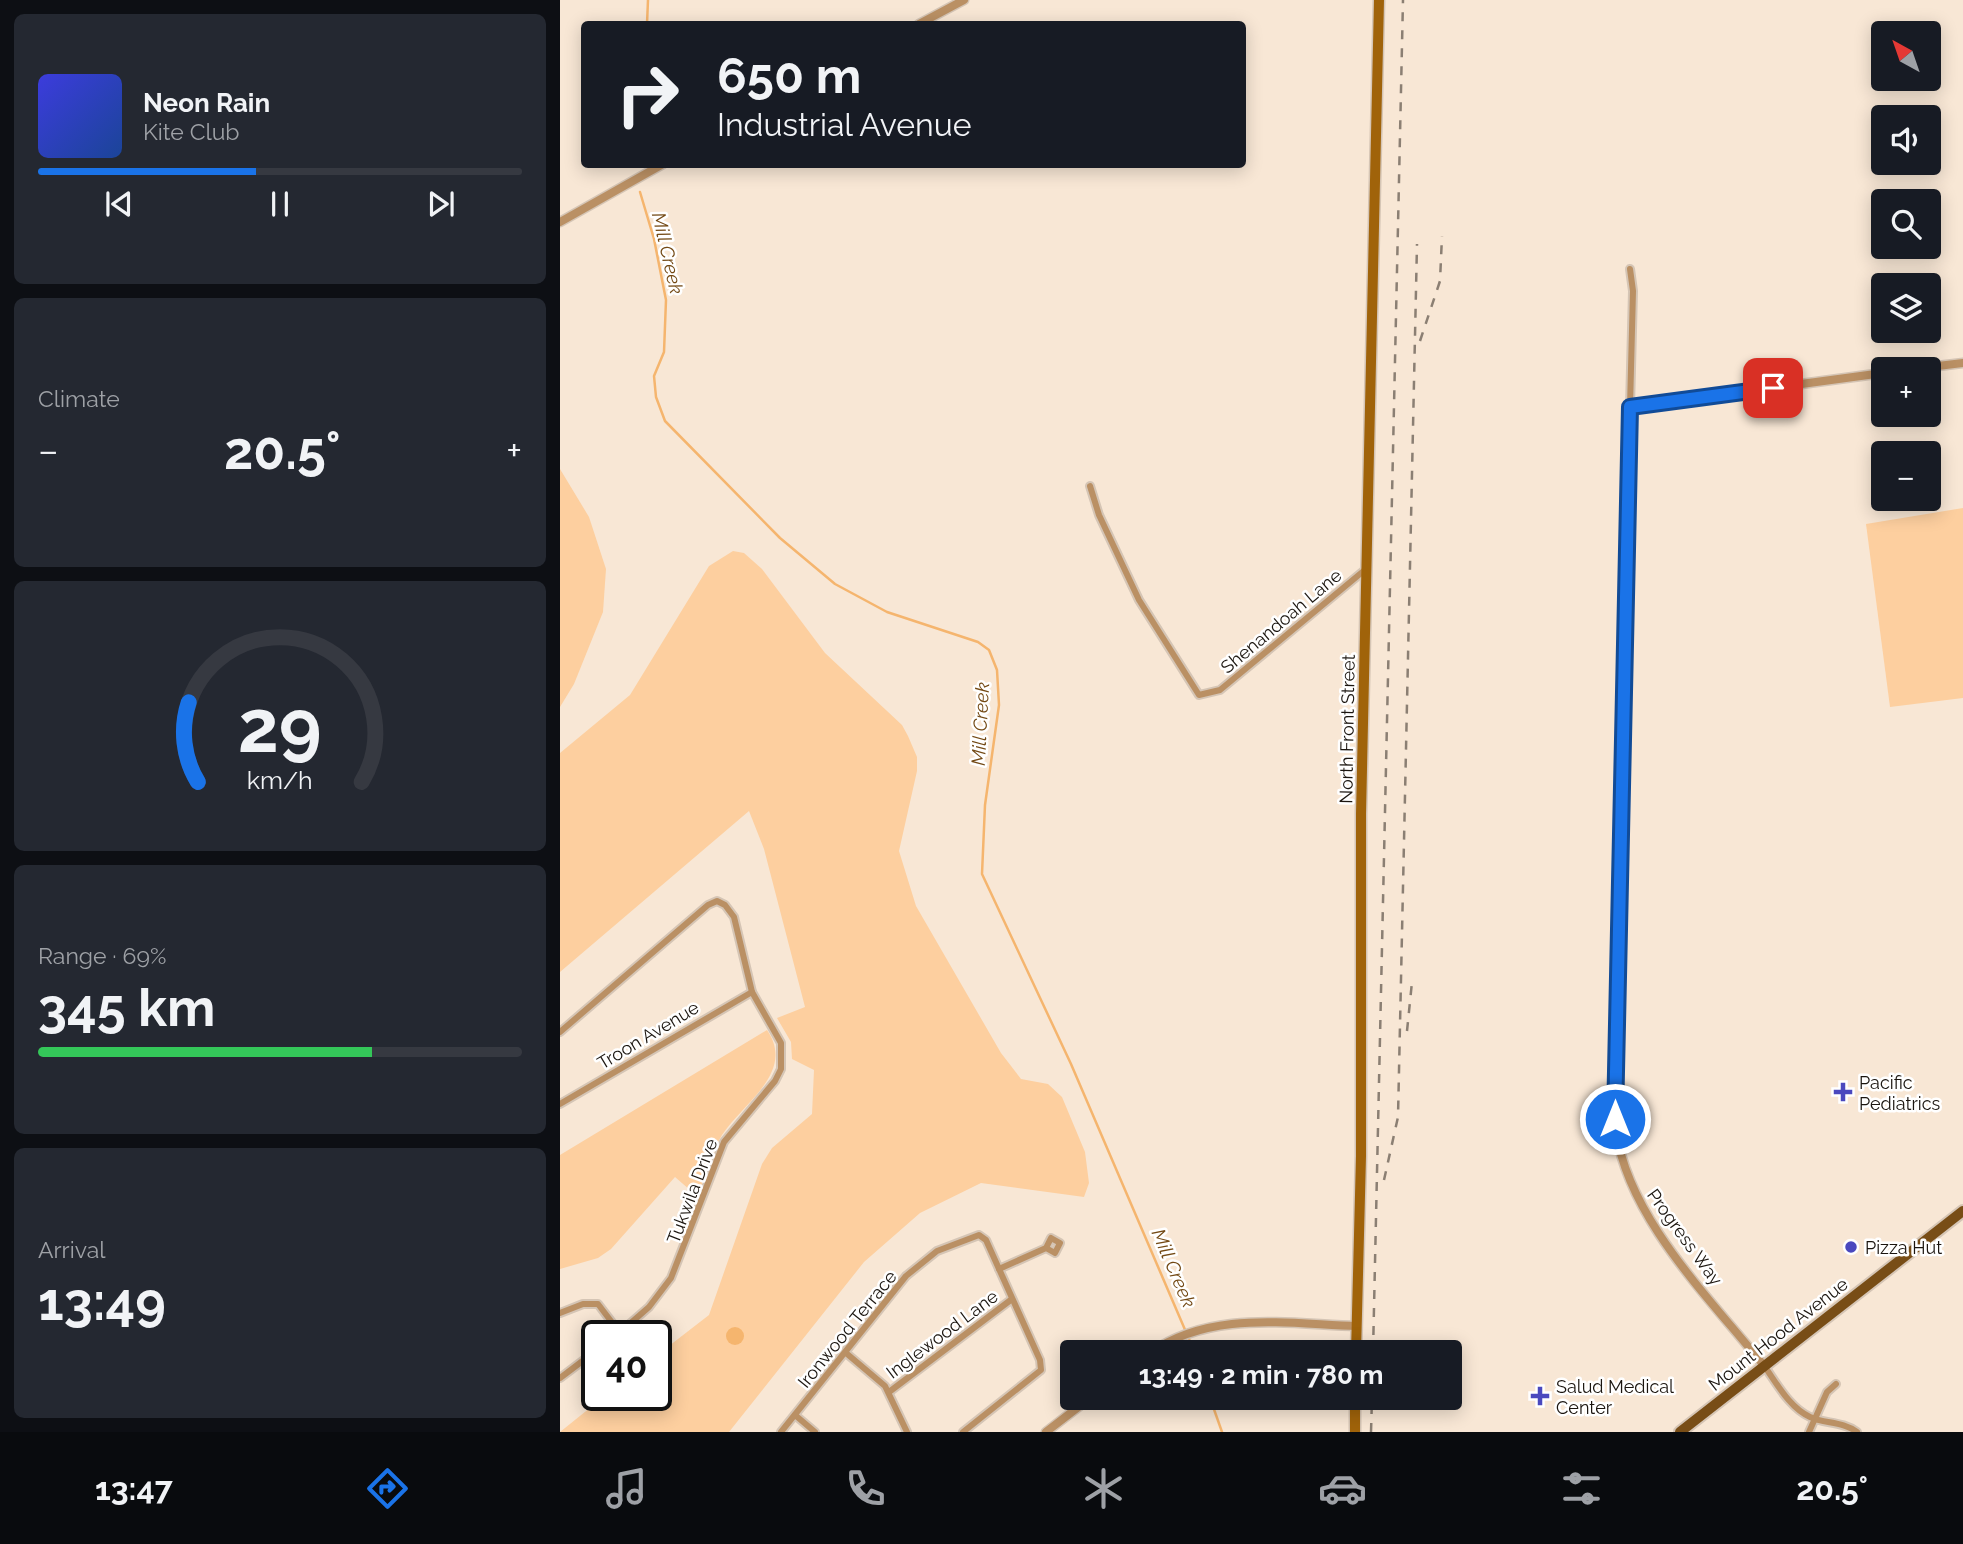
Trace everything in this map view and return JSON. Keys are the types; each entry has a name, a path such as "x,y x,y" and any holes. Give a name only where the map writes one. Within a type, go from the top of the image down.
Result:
{"main road":[{"name":"North Front Street","path":"1356,1340 1366,569 1379,0"},
{"name":"Mount Hood Avenue","path":"1680,1432 1963,1211"},
{"path":"1355,1410 1355,1432"}],"street":[{"path":"925,21 964,0"},
{"path":"560,222 656,168"},
{"name":"Progress Way","path":"1630,269 1633,291 1615,1107 1618,1141 1632,1187 1648,1219 1765,1367"},
{"path":"1941,366 1963,363"},
{"path":"1630,407 1871,375"},
{"name":"Shenandoah Lane","path":"1090,486 1099,515 1139,600 1199,695 1220,690 1366,569"},
{"name":"Tukwila Drive","path":"560,1032 708,905 717,901 725,905 734,917 752,992 781,1043 783,1058 778,1076 724,1142 671,1278 649,1307 635,1320"},
{"name":"Troon Avenue","path":"560,1104 752,992"},
{"name":"Ironwood Terrace","path":"781,1432 912,1270 948,1245 979,1234 986,1240 999,1269"},
{"path":"963,1432 1041,1370 999,1269 1046,1248"},
{"name":"Inglewood Lane","path":"889,1392 1012,1298"},
{"path":"560,1313 583,1304 598,1304 609,1320"},
{"path":"1171,1340 1194,1329 1239,1323 1357,1326"},
{"path":"846,1353 889,1392 906,1432"},
{"path":"560,1378 581,1362"},
{"path":"1765,1367 1793,1403 1815,1418 1845,1425 1857,1432"},
{"path":"1809,1432 1827,1392 1836,1384"},
{"path":"1046,1432 1074,1410"},
{"path":"795,1415 816,1432"}],"shaded area":[{"path":"560,469 589,517 606,569 603,612 574,684 560,707"},
{"path":"1963,508 1963,698 1890,707 1866,524"},
{"path":"733,551 744,553 762,569 825,653 902,725 917,757 917,771 899,851 916,906 1001,1053 1021,1079 1048,1084 1062,1097 1085,1152 1089,1183 1084,1197 981,1183 920,1213 864,1262 729,1432 560,1432 586,1411 672,1411 672,1344 709,1315 762,1164 772,1148 812,1114 814,1070 792,1059 791,1042 777,1018 805,1007 764,849 749,811 560,972 560,753 630,695 709,566"},
{"path":"767,1030 774,1045 775,1060 771,1073 722,1135 711,1157 698,1197 675,1177 611,1249 598,1258 560,1269 560,1155"},
{"path":"735,1327 741,1330 744,1336 741,1342 735,1345 729,1342 726,1336 729,1330"}],"waterway":[{"name":"Mill Creek","path":"647,21 648,0"},
{"name":"Mill Creek","path":"640,192 654,239 666,300 664,352 654,376 656,397 665,421 780,538 835,584 887,612 978,642 989,650 997,670 999,705 985,805 982,874 1071,1064 1189,1340"},
{"name":"Mill Creek","path":"1214,1410 1222,1432"}],"railway":[{"path":"1373,1340 1403,0"},
{"path":"1420,341 1440,281 1442,236"},
{"path":"1384,1180 1398,1117 1417,244"},
{"path":"1407,1031 1412,982"},
{"path":"1371,1432 1372,1410"}],"place":[{"name":"Pacific Pediatrics","path":"1843,1092"},
{"name":"Pizza Hut","path":"1851,1247"},
{"name":"Salud Medical Center","path":"1540,1396"}],"route":[{"path":"1615,1119 1630,407 1773,388"}]}
